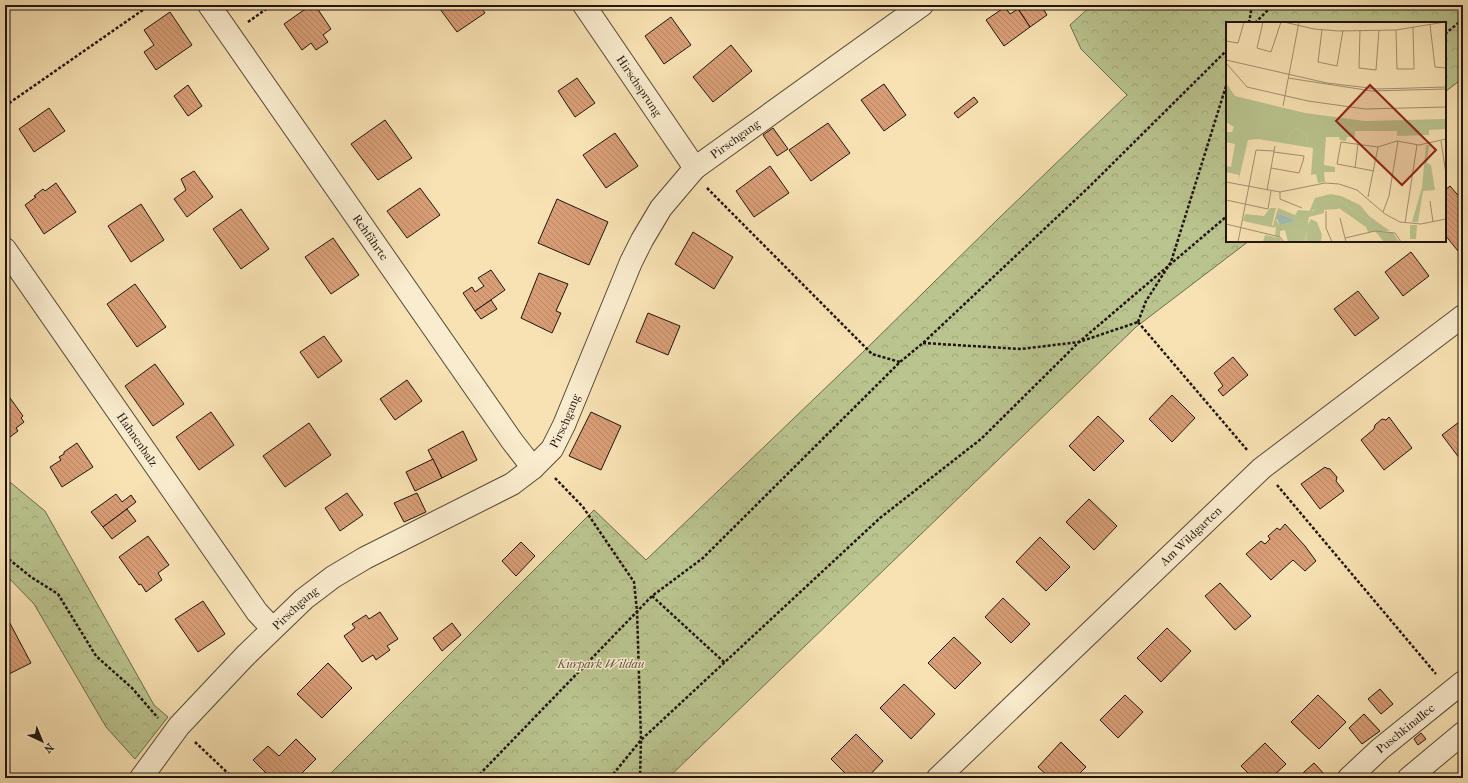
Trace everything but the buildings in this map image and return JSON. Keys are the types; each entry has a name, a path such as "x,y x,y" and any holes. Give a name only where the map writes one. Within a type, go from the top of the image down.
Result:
{"street":[{"name":"Rehfährte","path":"210,5 512,441 537,465"},
{"name":"Hirschsprung","path":"584,5 695,168"},
{"name":"Pirschgang","path":"141,778 176,730 272,628 304,599 333,577 365,558 512,484 537,465 552,449 564,425 631,262 660,208 695,168 922,5"},
{"name":"Hahnenbalz","path":"5,249 257,612 272,628"},
{"name":"Am Wildgarten","path":"938,778 1262,468 1463,316"},
{"name":"Puschkinallee","path":"1349,778 1380,750 1459,693"},
{"path":"1409,778 1463,733"}],"path":[{"path":"5,106 150,5"},
{"path":"230,34 272,5"},
{"path":"1249,22 1252,5"},
{"path":"1256,22 1273,5"},
{"path":"1446,33 1463,19"},
{"path":"476,778 652,596 703,558 900,362 922,344 1089,187 1226,51"},
{"path":"1138,322 1146,301 1171,262 1226,86"},
{"path":"695,168 703,184 872,354 900,362"},
{"path":"610,778 641,740 880,518 981,440 1079,342 1171,262 1226,217"},
{"path":"922,344 1021,349 1079,342 1138,322"},
{"path":"1138,322 1262,468 1459,693"},
{"path":"537,465 583,507 634,582 637,611 641,740 640,778"},
{"path":"5,556 31,578 58,594 96,656 132,688 154,714 176,730 232,778"},
{"path":"652,596 725,663"}],"green space":[{"name":"Kurpark Wildau","path":"1092,5 1463,5 1463,78 1446,91 1446,22 1226,22 1226,242 1248,242 1136,327 668,778 326,778 594,510 646,560 864,351 1127,95 1081,49 1070,25"},
{"path":"5,478 45,511 154,705 168,717 135,759 106,727 34,604 5,574"}]}
